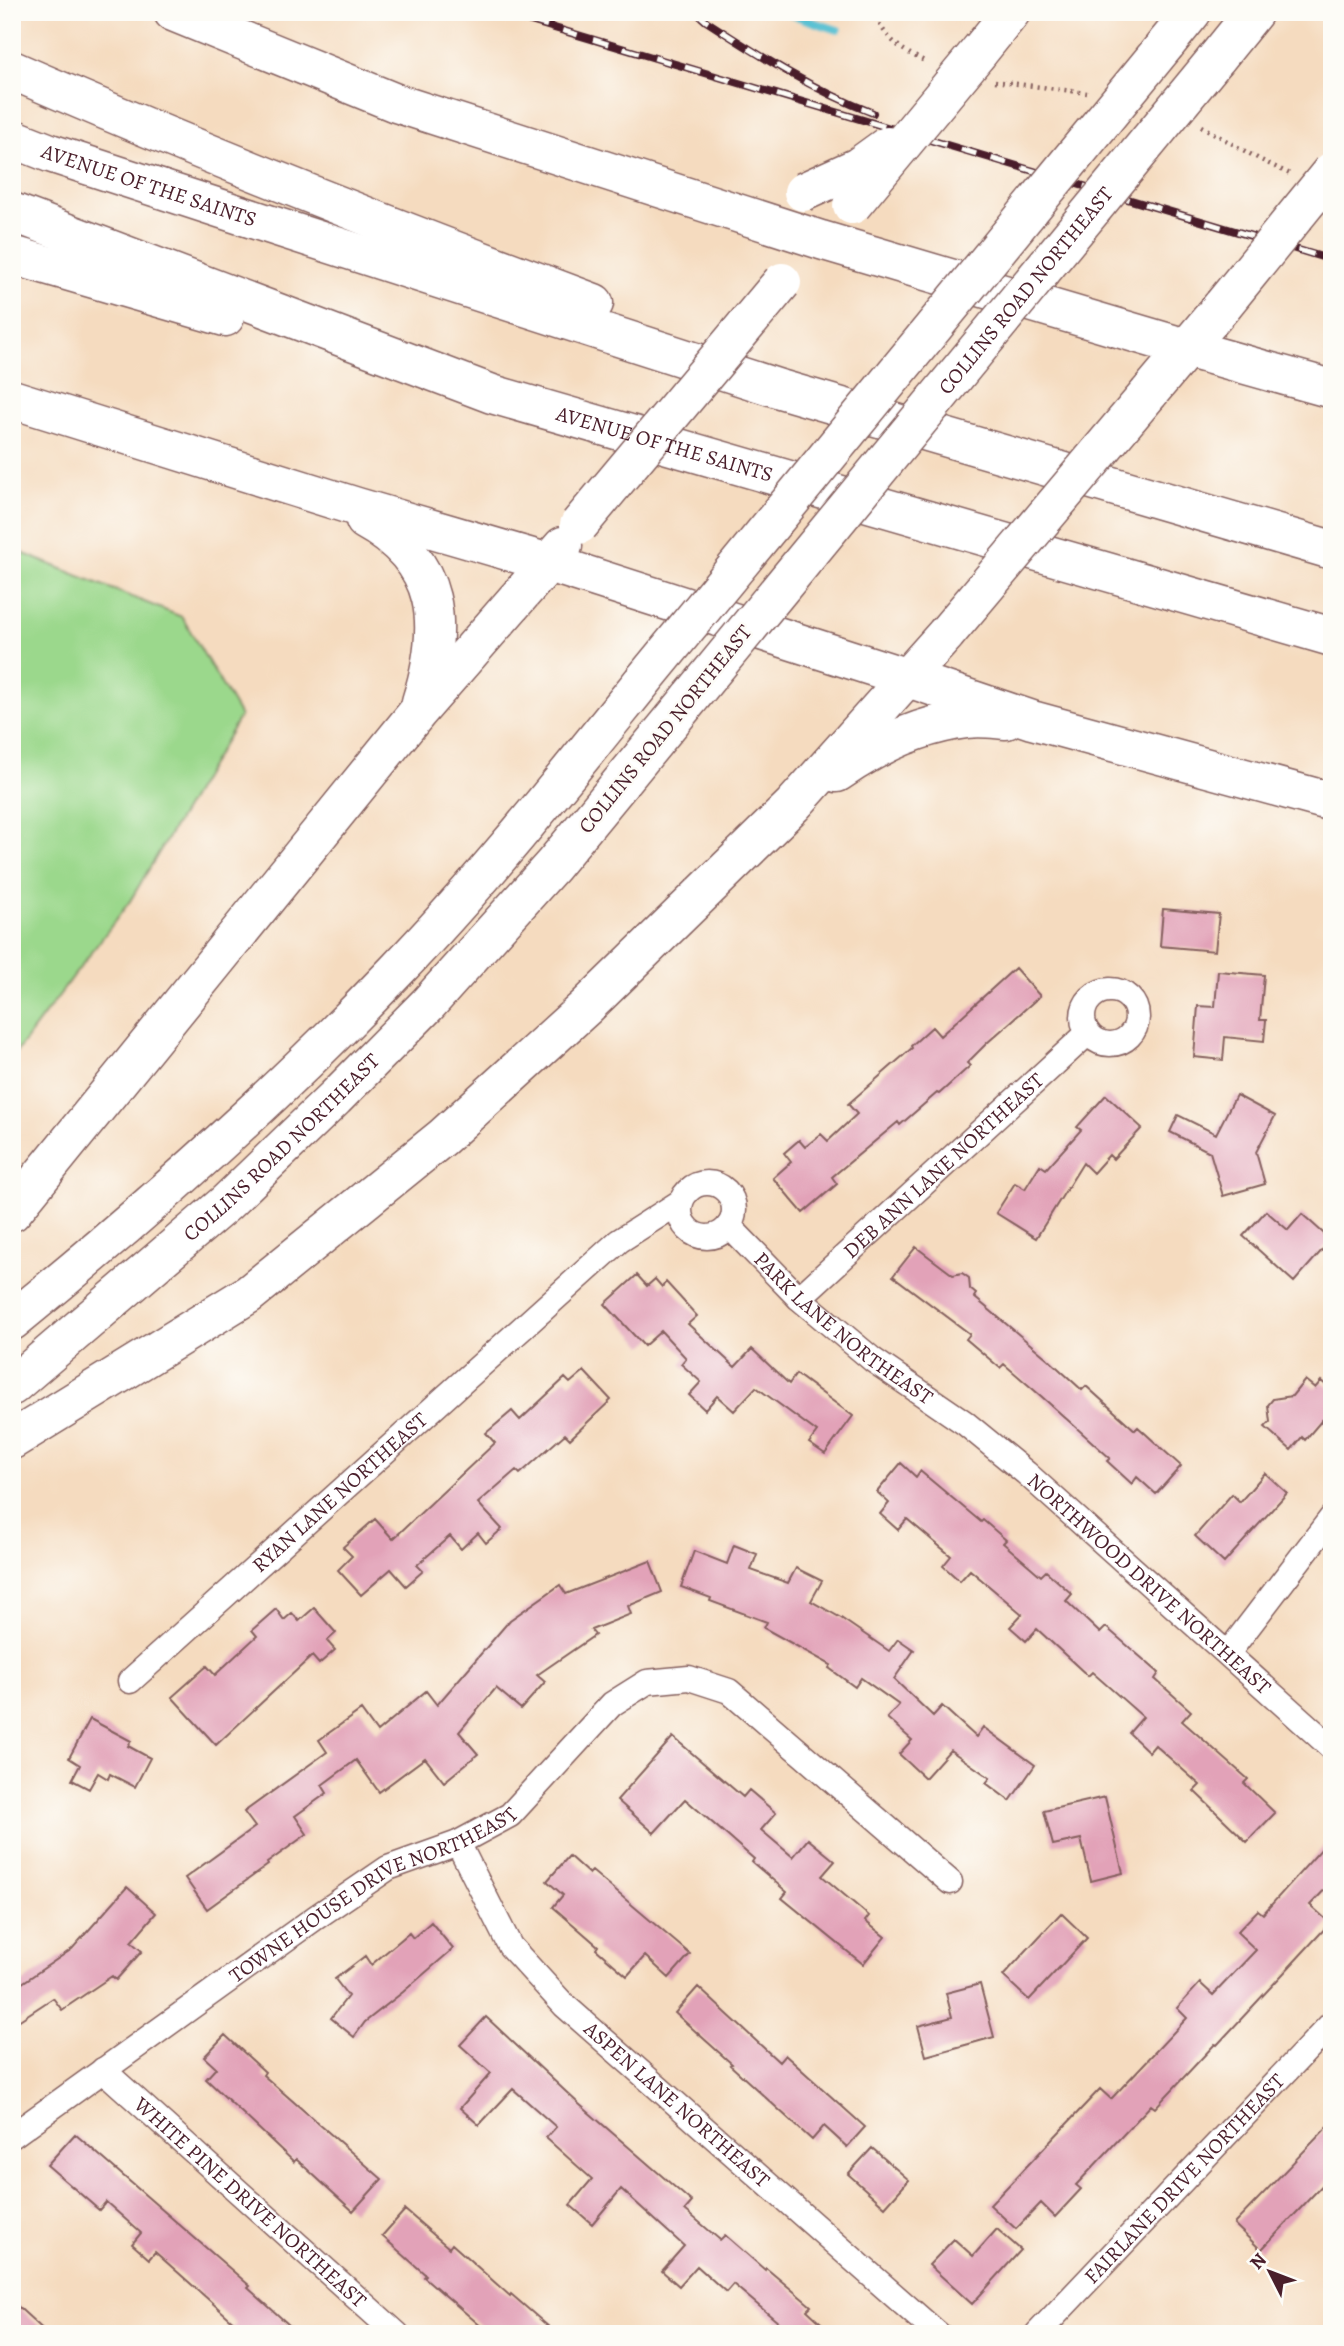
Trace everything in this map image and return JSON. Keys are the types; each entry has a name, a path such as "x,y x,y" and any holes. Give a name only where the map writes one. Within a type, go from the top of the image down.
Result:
{"highway":[{"path":"173,12 396,103 821,240 1186,348 1332,388"},
{"path":"12,1212 417,713 549,564 782,282 852,205 920,123 980,66 1011,12"},
{"path":"12,1321 104,1246 193,1167 396,972 519,835 1192,12"},
{"name":"COLLINS ROAD NORTHEAST","path":"12,1386 226,1203 428,1004 553,865 1254,12"},
{"path":"12,70 127,121 379,223 648,324 780,389"},
{"path":"724,208 775,201 803,192 858,167 920,123"},
{"name":"AVENUE OF THE SAINTS","path":"12,138 227,211 780,389 1332,550"},
{"path":"12,1440 249,1294 443,1137 576,1016 793,805 946,634 1223,305 1315,175"},
{"name":"AVENUE OF THE SAINTS","path":"12,212 492,394 1332,637"},
{"path":"12,255 492,394"},
{"path":"12,399 549,564 1032,720 1332,802"},
{"path":"283,484 386,531 404,547 418,566 429,589 433,607 434,651 417,713"},
{"path":"793,805 867,752 918,729 969,719 1032,720"}],"street":[{"name":"DEB ANN LANE NORTHEAST","path":"799,1298 1088,1033"},
{"path":"707,1182 723,1188 733,1201 735,1210 729,1226 722,1233 704,1237 695,1235 681,1221 680,1202 691,1187 707,1182"},
{"name":"RYAN LANE NORTHEAST","path":"130,1681 619,1241 680,1202"},
{"name":"PARK LANE NORTHEAST","path":"729,1226 799,1298 873,1360 965,1423"},
{"name":"NORTHWOOD DRIVE NORTHEAST","path":"965,1423 1026,1474 1332,1748"},
{"path":"1228,1653 1332,1517"},
{"name":"TOWNE HOUSE DRIVE NORTHEAST","path":"12,2136 315,1917 388,1868 458,1843 510,1815 612,1704 646,1682 689,1678 729,1691 950,1882"},
{"name":"ASPEN LANE NORTHEAST","path":"458,1843 510,1946 564,2006 938,2334"},
{"name":"FAIRLANE DRIVE NORTHEAST","path":"1037,2334 1332,2023"},
{"name":"WHITE PINE DRIVE NORTHEAST","path":"103,2070 397,2334"}],"path":[{"path":"872,12 891,39 905,52 927,62"},
{"path":"980,66 1091,93"},
{"path":"1197,124 1259,159 1315,175"}],"green space":[{"path":"12,549 182,617 240,716 130,901 12,1058"}],"building":[{"path":"1163,909 1219,914 1215,951 1160,946"},
{"path":"1015,968 1040,996 987,1043 967,1063 970,1066 939,1094 900,1125 898,1122 832,1177 837,1184 803,1213 773,1178 791,1162 784,1153 799,1140 805,1147 821,1134 828,1141 857,1114 848,1104 932,1027 940,1036"},
{"path":"1218,971 1264,975 1260,1020 1266,1020 1264,1041 1225,1037 1223,1060 1194,1057 1198,1006 1215,1007"},
{"path":"1106,1095 1142,1128 1113,1159 1109,1155 1093,1173 1083,1163 1036,1238 996,1213 1015,1183 1025,1189 1040,1165 1046,1169 1081,1130 1077,1127"},
{"path":"1236,1095 1275,1116 1256,1152 1265,1184 1223,1196 1210,1152 1170,1132 1178,1115 1216,1134"},
{"path":"1266,1211 1288,1230 1302,1214 1331,1240 1294,1282 1243,1236"},
{"path":"916,1247 953,1275 962,1273 969,1278 970,1289 976,1294 974,1297 1082,1390 1086,1386 1135,1430 1138,1427 1181,1466 1156,1494 1137,1477 1132,1484 1107,1461 1110,1458 1041,1396 1004,1364 1000,1368 966,1339 970,1334 893,1276"},
{"path":"637,1275 647,1286 655,1279 662,1287 666,1282 697,1316 688,1324 735,1367 752,1349 789,1384 796,1374 853,1416 825,1454 809,1443 817,1432 756,1387 734,1411 717,1396 705,1410 689,1395 701,1382 681,1364 686,1358 661,1331 644,1346 605,1304"},
{"path":"584,1371 611,1400 570,1439 565,1434 520,1474 516,1470 478,1503 502,1529 486,1543 478,1533 461,1549 450,1536 417,1565 423,1571 406,1586 391,1569 361,1595 338,1570 352,1556 343,1547 375,1519 393,1539 495,1443 486,1433 512,1411 520,1420 565,1378 570,1383"},
{"path":"1305,1380 1315,1388 1321,1381 1332,1390 1332,1429 1322,1420 1305,1440 1302,1437 1291,1450 1265,1427 1270,1422 1268,1405 1273,1399 1292,1396"},
{"path":"901,1463 916,1477 920,1471 981,1522 983,1520 1006,1540 1003,1543 1041,1576 1046,1571 1072,1594 1066,1601 1100,1633 1106,1627 1159,1673 1155,1679 1191,1711 1182,1721 1248,1779 1244,1783 1275,1813 1247,1842 1194,1791 1200,1785 1155,1745 1149,1752 1129,1733 1143,1717 1092,1672 1088,1676 1037,1629 1026,1641 1010,1627 1022,1614 970,1570 960,1581 943,1566 951,1556 907,1519 898,1530 880,1514 889,1503 877,1492"},
{"path":"1265,1473 1287,1493 1224,1563 1195,1536 1232,1494 1240,1502"},
{"path":"734,1545 757,1554 751,1570 788,1583 796,1568 822,1581 811,1601 889,1651 898,1639 914,1650 894,1679 933,1716 942,1706 976,1737 983,1727 1035,1765 1010,1801 986,1783 990,1778 950,1750 925,1778 899,1754 912,1740 887,1718 899,1705 861,1678 855,1687 829,1668 831,1665 764,1628 767,1622 681,1587 694,1551 727,1564"},
{"path":"650,1561 662,1592 628,1606 631,1614 591,1630 595,1635 537,1675 545,1682 521,1709 496,1688 459,1732 478,1754 444,1782 425,1758 379,1792 356,1760 322,1785 327,1793 295,1816 307,1834 207,1909 185,1878 255,1827 244,1812 327,1752 319,1740 361,1710 377,1732 426,1691 437,1705 510,1620 560,1585 566,1594"},
{"path":"314,1608 336,1633 327,1641 335,1650 319,1664 312,1656 216,1745 172,1697 207,1666 215,1675 257,1636 252,1630 276,1609 284,1620 292,1613 299,1621"},
{"path":"90,1719 131,1741 128,1746 150,1758 135,1787 110,1774 108,1779 98,1773 89,1789 72,1780 80,1765 69,1758"},
{"path":"673,1737 743,1797 749,1790 776,1813 761,1830 793,1857 808,1839 835,1861 822,1876 869,1916 865,1921 885,1937 863,1964 782,1898 787,1892 752,1862 754,1859 685,1799 654,1833 617,1800"},
{"path":"1105,1797 1123,1873 1091,1881 1081,1839 1053,1845 1044,1811"},
{"path":"1332,1837 1332,1882 1310,1905 1330,1923 1217,2045 1215,2044 1155,2108 1151,2105 1076,2185 1081,2189 1055,2217 1041,2203 1016,2229 990,2205 1100,2089 1111,2099 1187,2018 1177,2008 1200,1983 1213,1995 1256,1950 1237,1932 1258,1910 1263,1914"},
{"path":"569,1856 589,1874 592,1871 690,1954 669,1978 645,1956 627,1976 596,1949 598,1946 553,1907 563,1895 547,1881"},
{"path":"127,1887 156,1913 131,1942 142,1951 116,1980 112,1976 62,2010 53,1998 12,2025 12,1990 72,1949"},
{"path":"1061,1913 1087,1938 1029,2000 1003,1976"},
{"path":"431,1922 453,1949 365,2022 354,2037 331,2018 348,1996 335,1979 365,1956 371,1965 409,1933 413,1938"},
{"path":"980,1984 994,2037 926,2056 918,2026 952,2017 946,1993"},
{"path":"698,1987 779,2062 785,2055 865,2127 847,2147 824,2126 812,2140 675,2013"},
{"path":"486,2017 579,2104 692,2202 685,2210 720,2240 725,2235 765,2270 766,2268 811,2306 807,2310 833,2334 792,2334 733,2284 726,2292 697,2266 679,2286 662,2271 684,2246 621,2189 592,2224 570,2205 592,2179 546,2138 556,2127 513,2089 479,2125 460,2108 491,2073 460,2045"},
{"path":"225,2035 265,2072 263,2075 382,2179 353,2211 296,2159 294,2162 206,2079 216,2068 204,2057"},
{"path":"1332,2122 1332,2175 1261,2250 1234,2224"},
{"path":"75,2134 250,2286 248,2288 299,2334 227,2334 236,2324 155,2252 149,2259 132,2244 141,2233 106,2202 99,2210 47,2165"},
{"path":"872,2148 909,2180 885,2207 848,2174"},
{"path":"405,2210 449,2248 452,2244 557,2334 490,2334 424,2277 426,2275 382,2236"},
{"path":"997,2229 1021,2250 972,2304 929,2265 954,2239 973,2256"},
{"path":"12,2301 48,2334 12,2334"}],"waterway":[{"path":"783,12 838,30"}],"railway":[{"path":"501,12 1332,260"},
{"path":"696,12 787,72 873,113"}]}
